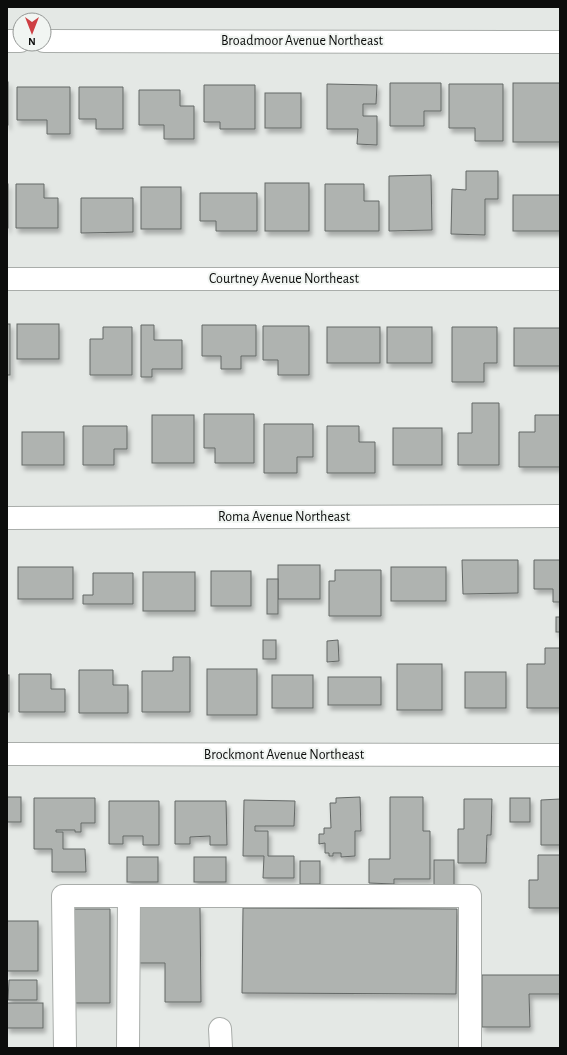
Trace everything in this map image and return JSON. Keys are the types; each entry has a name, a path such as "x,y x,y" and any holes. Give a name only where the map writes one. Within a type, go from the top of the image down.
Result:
{"street":[{"name":"Broadmoor Avenue Northeast","path":"52,41 560,42"},
{"name":"Courtney Avenue Northeast","path":"7,279 560,279"},
{"name":"Roma Avenue Northeast","path":"7,518 560,516"},
{"name":"Brockmont Avenue Northeast","path":"7,754 560,755"},
{"path":"65,1048 63,896 128,896 219,902 470,896 463,1017 470,1048"},
{"path":"128,896 128,1048"}],"building":[{"path":"8,82 8,125 7,125"},
{"path":"390,83 441,83 441,111 424,111 424,126 390,126"},
{"path":"513,83 560,83 560,142 513,142"},
{"path":"327,84 377,85 376,104 363,104 363,116 377,116 377,145 357,144 358,129 327,129"},
{"path":"449,84 503,84 503,141 475,141 475,128 449,128"},
{"path":"204,85 255,85 255,129 220,129 220,122 204,122"},
{"path":"17,87 70,87 70,134 47,134 47,120 17,120"},
{"path":"79,87 123,87 123,129 96,129 96,119 79,119"},
{"path":"139,90 180,90 180,106 194,106 194,139 164,139 164,125 139,125"},
{"path":"265,93 301,93 301,128 265,128"},
{"path":"466,171 498,171 498,199 485,199 485,235 451,234 452,189 466,190"},
{"path":"431,175 432,230 389,231 389,176"},
{"path":"265,183 309,183 309,231 265,231"},
{"path":"8,184 8,228 7,228"},
{"path":"16,184 44,184 44,198 58,198 58,228 16,228"},
{"path":"325,184 364,184 364,201 379,201 379,231 325,231"},
{"path":"141,187 181,187 181,229 141,229"},
{"path":"200,193 257,193 257,231 216,231 216,221 200,221"},
{"path":"513,195 560,195 560,231 513,231"},
{"path":"81,198 133,198 133,232 81,233"},
{"path":"7,324 10,324 10,375 7,375"},
{"path":"17,324 59,324 59,359 17,359"},
{"path":"141,325 154,325 154,340 182,340 182,369 152,369 152,377 141,377"},
{"path":"202,325 256,325 256,356 241,356 241,369 221,369 221,356 202,356"},
{"path":"263,326 309,326 309,375 278,375 278,360 263,360"},
{"path":"103,327 132,327 132,375 90,375 90,339 103,339"},
{"path":"327,327 380,327 380,363 327,363"},
{"path":"387,327 432,327 432,363 387,363"},
{"path":"452,327 497,327 497,363 484,363 484,382 452,382"},
{"path":"514,328 560,328 560,366 514,366"},
{"path":"472,403 499,403 499,465 458,465 458,433 472,433"},
{"path":"204,414 254,414 254,463 215,463 215,448 204,448"},
{"path":"152,415 194,415 194,463 152,463"},
{"path":"535,415 560,415 560,467 519,467 519,432 535,432"},
{"path":"264,424 313,424 313,457 297,457 297,473 264,473"},
{"path":"83,426 127,426 127,449 114,449 114,465 83,465"},
{"path":"327,426 359,426 359,442 375,442 375,473 327,473"},
{"path":"393,428 442,428 442,465 393,465"},
{"path":"22,432 64,432 64,465 22,465"},
{"path":"462,560 518,560 518,593 463,594"},
{"path":"534,560 560,560 560,602 553,602 553,589 534,589"},
{"path":"278,565 320,565 320,599 278,599"},
{"path":"18,567 73,567 73,599 18,599"},
{"path":"391,567 446,567 446,601 391,601"},
{"path":"335,570 381,570 381,616 329,616 329,581 335,581"},
{"path":"211,571 251,571 251,606 211,606"},
{"path":"143,572 195,572 195,611 143,611"},
{"path":"93,573 133,573 133,604 83,604 83,595 93,595"},
{"path":"267,579 278,579 278,614 267,614"},
{"path":"556,617 560,617 560,632 556,632"},
{"path":"263,640 276,640 276,659 263,659"},
{"path":"338,640 339,661 327,662 327,641"},
{"path":"545,648 560,648 560,708 527,708 527,664 545,664"},
{"path":"173,657 190,657 190,712 142,712 142,671 173,671"},
{"path":"397,664 442,664 442,710 397,710"},
{"path":"207,669 257,669 257,715 207,715"},
{"path":"79,670 113,670 113,685 128,685 128,713 79,713"},
{"path":"465,672 506,672 506,708 465,708"},
{"path":"19,674 51,674 51,689 65,689 65,712 19,712"},
{"path":"7,675 9,675 9,712 7,712"},
{"path":"272,675 313,675 313,708 272,708"},
{"path":"328,677 381,677 381,705 328,705"},
{"path":"7,797 21,797 21,822 7,822"},
{"path":"360,797 361,831 355,831 355,856 341,857 341,853 333,853 333,856 329,856 329,853 325,853 325,843 319,844 319,834 324,834 324,828 331,828 330,803 336,803 336,798"},
{"path":"390,797 423,797 423,831 430,831 430,879 394,879 394,884 369,883 369,859 390,859"},
{"path":"34,798 95,798 95,823 81,823 81,832 75,832 75,830 56,830 56,832 63,832 63,849 85,849 86,872 52,872 52,849 34,849"},
{"path":"510,798 530,798 530,822 510,822"},
{"path":"464,799 492,799 491,835 487,835 486,863 458,863 458,829 464,829"},
{"path":"560,799 560,845 541,845 541,800"},
{"path":"244,800 295,801 294,826 255,826 255,831 268,831 268,856 294,856 294,878 263,878 264,856 243,856"},
{"path":"109,801 159,801 159,845 143,845 143,836 123,836 123,844 109,844"},
{"path":"175,801 226,801 227,845 210,845 210,836 190,837 190,844 175,844"},
{"path":"538,855 560,855 560,908 529,908 529,880 538,880"},
{"path":"127,857 158,857 158,882 127,882"},
{"path":"194,857 226,857 226,882 194,882"},
{"path":"434,860 454,860 454,885 434,885"},
{"path":"300,861 320,861 320,884 300,884"},
{"path":"135,907 200,907 201,1002 165,1002 165,963 135,963"},
{"path":"243,908 457,909 456,994 242,993"},
{"path":"73,909 110,909 110,1003 72,1003"},
{"path":"7,921 38,921 38,971 7,971"},
{"path":"482,975 560,975 560,994 529,994 530,1027 482,1027"},
{"path":"9,980 37,980 37,1000 8,1000"},
{"path":"7,1003 43,1003 43,1028 7,1028"}]}
